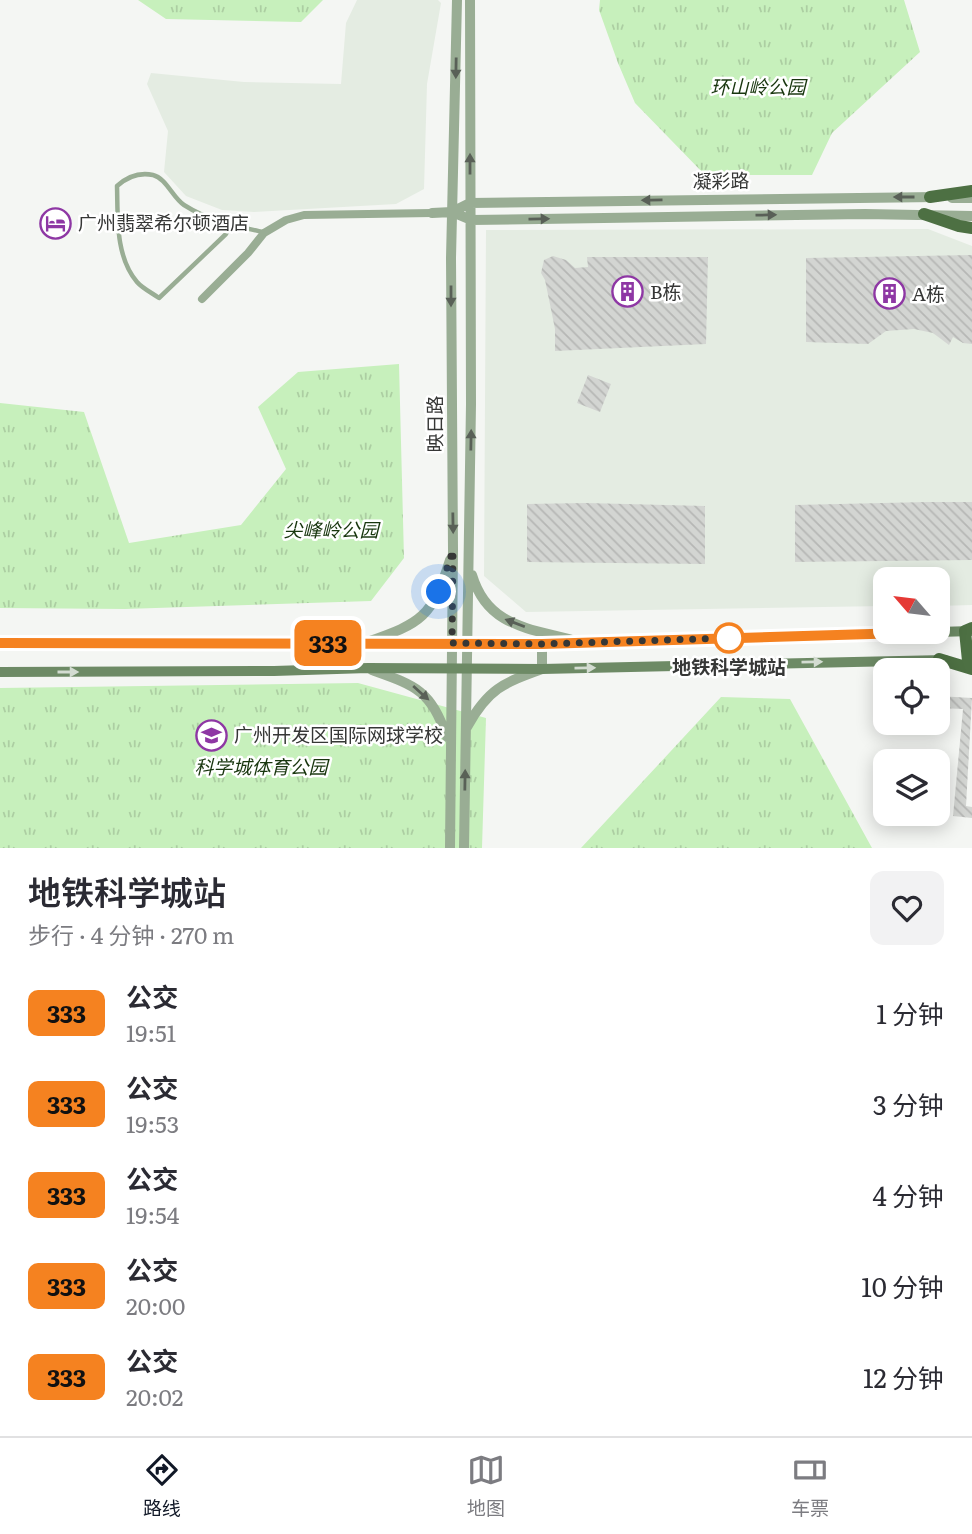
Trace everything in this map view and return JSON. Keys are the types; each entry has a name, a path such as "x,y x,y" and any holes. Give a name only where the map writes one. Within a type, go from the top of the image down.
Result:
{"main road":[{"path":"930,197 972,191"},
{"path":"924,214 972,228"},
{"path":"950,631 970,630 970,664 950,661"},
{"path":"0,643 542,644 873,634"},
{"path":"0,672 542,669 873,661"}],"street":[{"name":"映日路","path":"450,848 453,550 451,272 457,0"},
{"name":"映日路","path":"464,848 471,404 470,0"},
{"name":"凝彩路","path":"471,203 972,198"},
{"path":"202,299 264,233 285,220 304,215 452,212 471,203"},
{"path":"452,212 471,220"},
{"name":"凝彩路","path":"471,220 924,214 972,216"},
{"path":"365,643 401,630 428,609 439,592 453,550"},
{"path":"468,557 481,598 506,621 580,642"},
{"path":"465,730 477,709 496,689 506,682 542,669 542,644"},
{"path":"368,668 414,686 427,697 439,713 450,743"}],"lane":[{"path":"231,225 226,234 159,298 137,282 123,256 117,186 134,175 152,175 159,178 181,203 216,222 231,225 264,233"}],"shaded area":[{"path":"357,0 438,0 441,3 427,84 424,189 396,204 254,212 222,210 186,196 164,172 168,131 147,84 151,73 244,82 341,84 346,23"},
{"path":"928,229 972,246 972,605 950,606 950,567 873,567 873,606 526,612 484,576 486,230"}],"green space":[{"path":"138,0 323,0 301,22 166,19"},
{"name":"环山岭公园","path":"600,0 904,0 920,52 832,133 812,175 705,175 635,103 599,10"},
{"name":"尖峰岭公园","path":"399,364 404,558 371,601 125,609 0,608 0,403 84,412 129,543 241,525 286,469 258,407 298,372"},
{"name":"科学城体育公园","path":"358,683 486,718 482,848 0,848 0,688"},
{"path":"721,697 790,699 872,848 581,848"}],"building":[{"name":"A栋","path":"972,255 972,344 963,343 953,337 949,345 933,333 914,329 886,331 868,344 806,342 806,258"},
{"name":"B栋","path":"553,256 566,260 575,268 588,267 587,257 708,257 706,344 555,351 555,329 545,280 541,273 544,260"},
{"path":"588,375 611,384 600,412 577,403"},
{"path":"972,502 972,560 795,562 795,505"},
{"path":"527,504 705,506 705,564 527,562"},
{"path":"950,697 972,698 966,806 972,807 972,818 953,816 963,709 950,708"}],"bus line":[{"name":"333","path":"0,643 542,644 873,634"}],"place":[{"name":"广州翡翠希尔顿酒店","path":"55,223"},
{"name":"B栋","path":"627,292"},
{"name":"A栋","path":"889,294"},
{"name":"地铁科学城站","path":"729,638"},
{"name":"广州开发区国际网球学校","path":"211,735"}],"route":[{"path":"439,592 453,550 452,643 542,644 729,638"}]}
